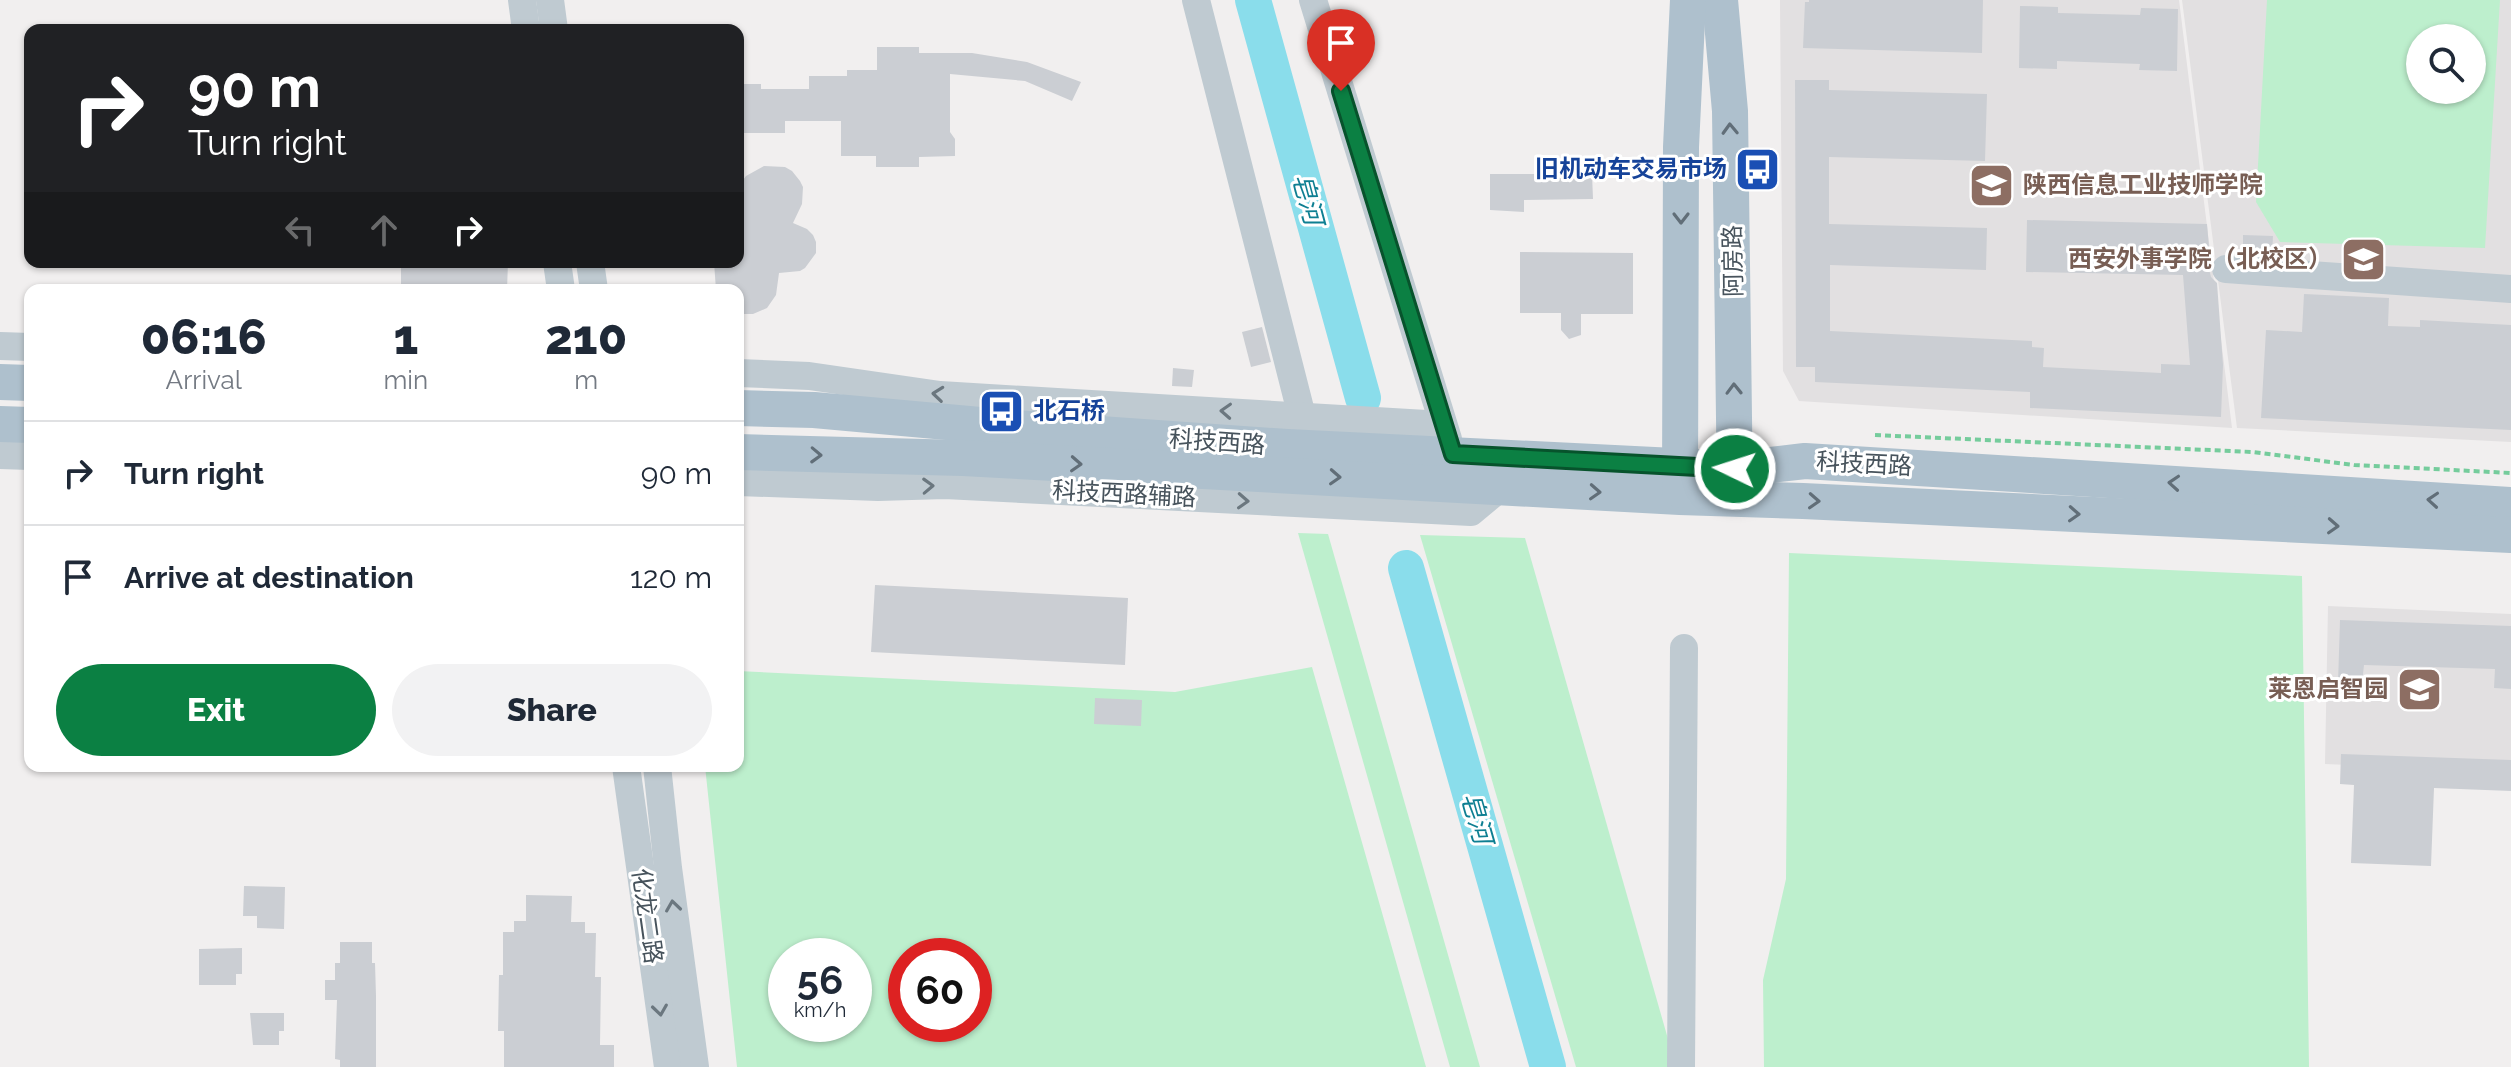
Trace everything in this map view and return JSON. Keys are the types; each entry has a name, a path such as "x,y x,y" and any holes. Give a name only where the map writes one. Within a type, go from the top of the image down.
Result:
{"main road":[{"path":"1680,495 1681,147 1688,0"},
{"name":"阿房路","path":"1720,0 1730,126 1735,497"},
{"path":"0,382 24,383"},
{"name":"科技西路","path":"744,408 814,410 1002,427 1306,432 1448,439 1680,495"},
{"path":"0,424 24,425"},
{"name":"科技西路","path":"744,452 963,458 2511,535"},
{"name":"科技西路","path":"1735,497 1805,461 2511,505"}],"street":[{"path":"522,0 525,24"},
{"path":"550,0 553,24"},
{"path":"744,373 809,376 940,395 1306,432 1196,0"},
{"path":"1313,0 1448,439"},
{"path":"2226,269 2511,289"},
{"path":"0,346 24,347"},
{"path":"0,455 24,456"},
{"name":"科技西路辅路","path":"744,482 878,487 945,485 1471,512 1501,487"},
{"path":"1681,1067 1684,648"},
{"name":"化龙二路","path":"627,772 668,1067"},
{"name":"化龙二路","path":"658,772 695,1067"}],"shaded area":[{"name":"陕西信息工业技师学院","path":"1780,0 2179,0 2232,428 1799,401 1783,371"},
{"name":"西安外事学院（北校区）","path":"2182,0 2511,0 2511,442 2237,428"},
{"name":"莱恩启智园","path":"2328,606 2511,614 2511,772 2325,764"}],"green space":[{"path":"2267,0 2500,0 2485,248 2280,242 2256,202"},
{"path":"1298,533 1328,534 1480,1067 1450,1067"},
{"path":"1420,535 1525,538 1676,1067 1576,1067"},
{"path":"1789,553 2302,576 2309,1067 1764,1067 1763,980 1786,879"},
{"path":"1312,667 1426,1067 737,1067 706,772 744,772 744,671 1175,692"}],"building":[{"path":"1983,0 1982,53 1803,48 1805,2"},
{"path":"2020,6 2058,7 2058,13 2140,15 2141,8 2178,9 2177,71 2139,70 2140,64 2057,61 2057,69 2019,68"},
{"path":"877,47 919,47 919,53 972,53 1027,62 1081,82 1072,101 1025,81 950,74 950,132 955,139 955,156 919,157 919,167 876,167 876,156 841,156 841,121 785,121 785,133 744,133 744,84 761,84 761,89 809,89 809,76 847,76 847,70 877,70"},
{"path":"1795,80 1829,80 1829,90 1987,94 1985,161 1829,157 1829,224 1987,228 1986,270 1830,265 1830,331 2032,341 2032,347 2044,348 2043,367 2161,373 2161,364 2190,365 2183,275 2026,272 2027,220 2207,224 2210,259 2213,259 2209,269 2217,283 2223,365 2221,417 2030,408 2030,392 1815,382 1815,367 1796,367"},
{"path":"764,166 785,167 792,171 803,187 802,204 793,223 807,229 816,242 816,253 805,268 779,273 776,295 767,308 753,314 744,314 744,284 716,284 714,268 744,268 746,176"},
{"path":"1490,174 1592,174 1593,199 1524,200 1524,212 1490,210"},
{"path":"2243,235 2273,236 2272,255 2243,253"},
{"path":"1520,252 1633,253 1633,314 1581,314 1581,335 1569,339 1561,330 1561,313 1520,313"},
{"path":"401,268 508,268 507,284 401,284"},
{"path":"2304,294 2389,298 2388,326 2420,327 2420,320 2511,325 2511,430 2261,418 2266,330 2302,332"},
{"path":"1262,327 1271,362 1251,367 1242,332"},
{"path":"1173,368 1194,370 1192,387 1172,386"},
{"path":"875,585 1128,598 1125,665 871,652"},
{"path":"2340,620 2511,626 2511,689 2494,688 2495,669 2364,665 2362,683 2338,683"},
{"path":"1095,698 1142,700 1141,726 1094,724"},
{"path":"2341,754 2511,760 2511,791 2434,788 2431,866 2351,863 2354,785 2340,784"},
{"path":"244,886 285,887 284,929 257,928 257,916 243,916"},
{"path":"526,895 572,896 571,922 585,922 585,933 596,933 595,977 601,977 600,1045 614,1045 614,1067 504,1067 504,1031 498,1031 503,932 514,932 514,921 526,921"},
{"path":"340,942 372,942 376,1067 340,1067 340,1060 335,1059 337,1000 325,1000 325,980 335,980 335,963 340,963"},
{"path":"242,948 242,974 236,974 236,985 199,985 199,949"},
{"path":"250,1013 284,1013 284,1031 279,1031 279,1045 253,1045"}],"waterway":[{"name":"皂河","path":"1253,0 1363,398"},
{"name":"皂河","path":"1406,568 1548,1067"}],"place":[{"name":"旧机动车交易市场","path":"1758,169"},
{"name":"陕西信息工业技师学院","path":"1992,185"},
{"name":"西安外事学院（北校区）","path":"2363,259"},
{"name":"北石桥","path":"1002,411"},
{"name":"莱恩启智园","path":"2419,689"}],"route":[{"path":"1341,91 1453,454 1735,469"}]}
